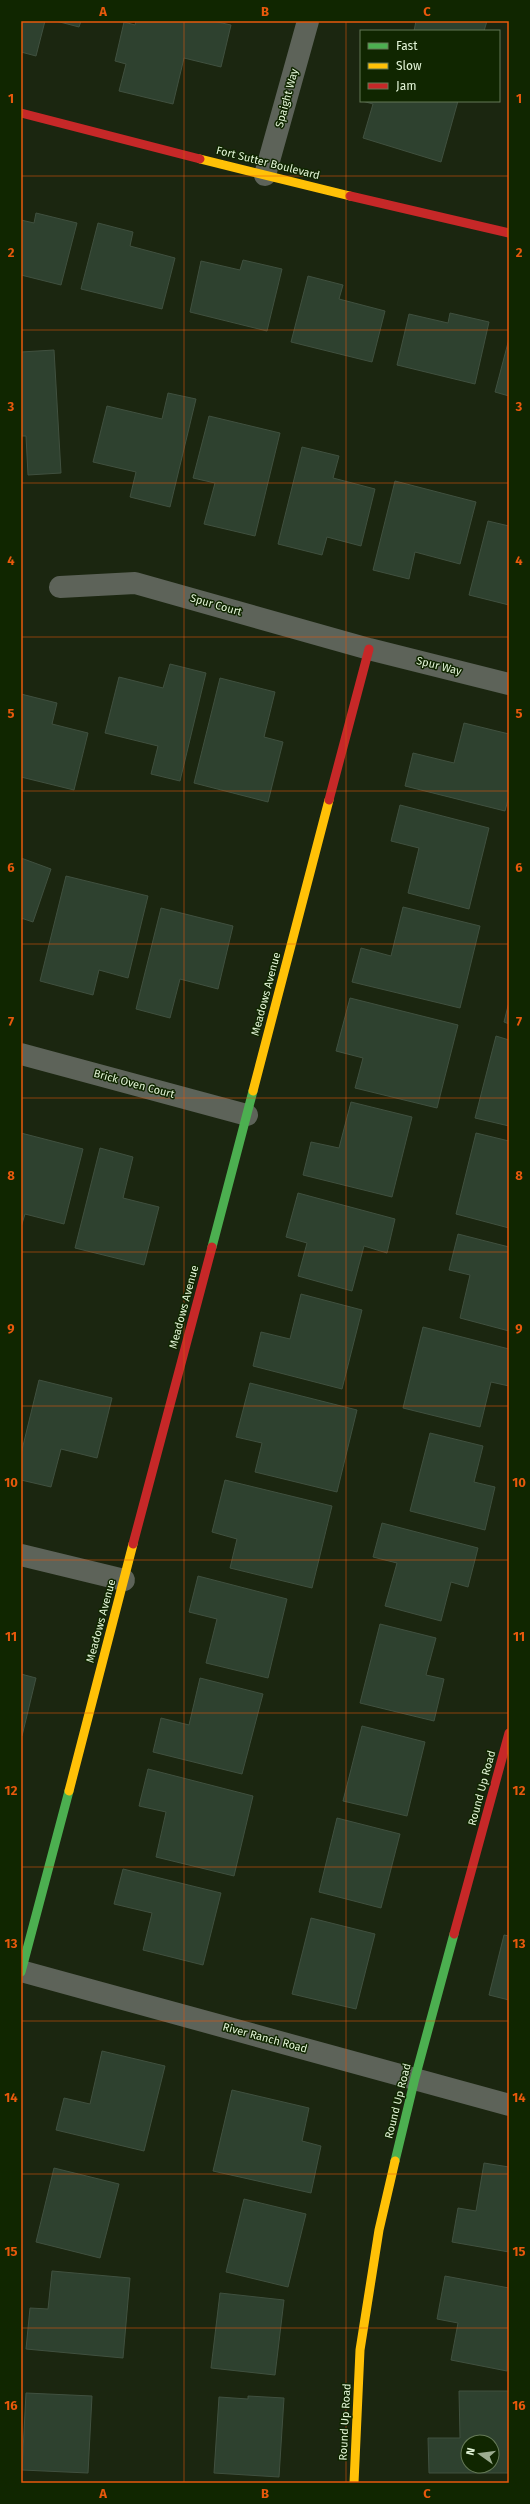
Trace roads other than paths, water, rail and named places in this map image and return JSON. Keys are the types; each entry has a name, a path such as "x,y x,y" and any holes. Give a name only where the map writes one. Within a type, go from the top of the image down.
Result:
{"street":[{"name":"Spaight Way","path":"265,175 308,21"},
{"name":"Fort Sutter Boulevard","path":"21,113 265,175 509,233"},
{"name":"Spur Court","path":"60,587 135,583 369,649"},
{"name":"Spur Way","path":"369,649 509,684"},
{"name":"Meadows Avenue","path":"21,1972 369,649"},
{"name":"Brick Oven Court","path":"21,1054 247,1115"},
{"path":"21,1555 124,1580"},
{"name":"Round Up Road","path":"354,2483 360,2350 379,2230 415,2078 509,1733"},
{"name":"River Ranch Road","path":"21,1972 415,2078 509,2105"}]}
